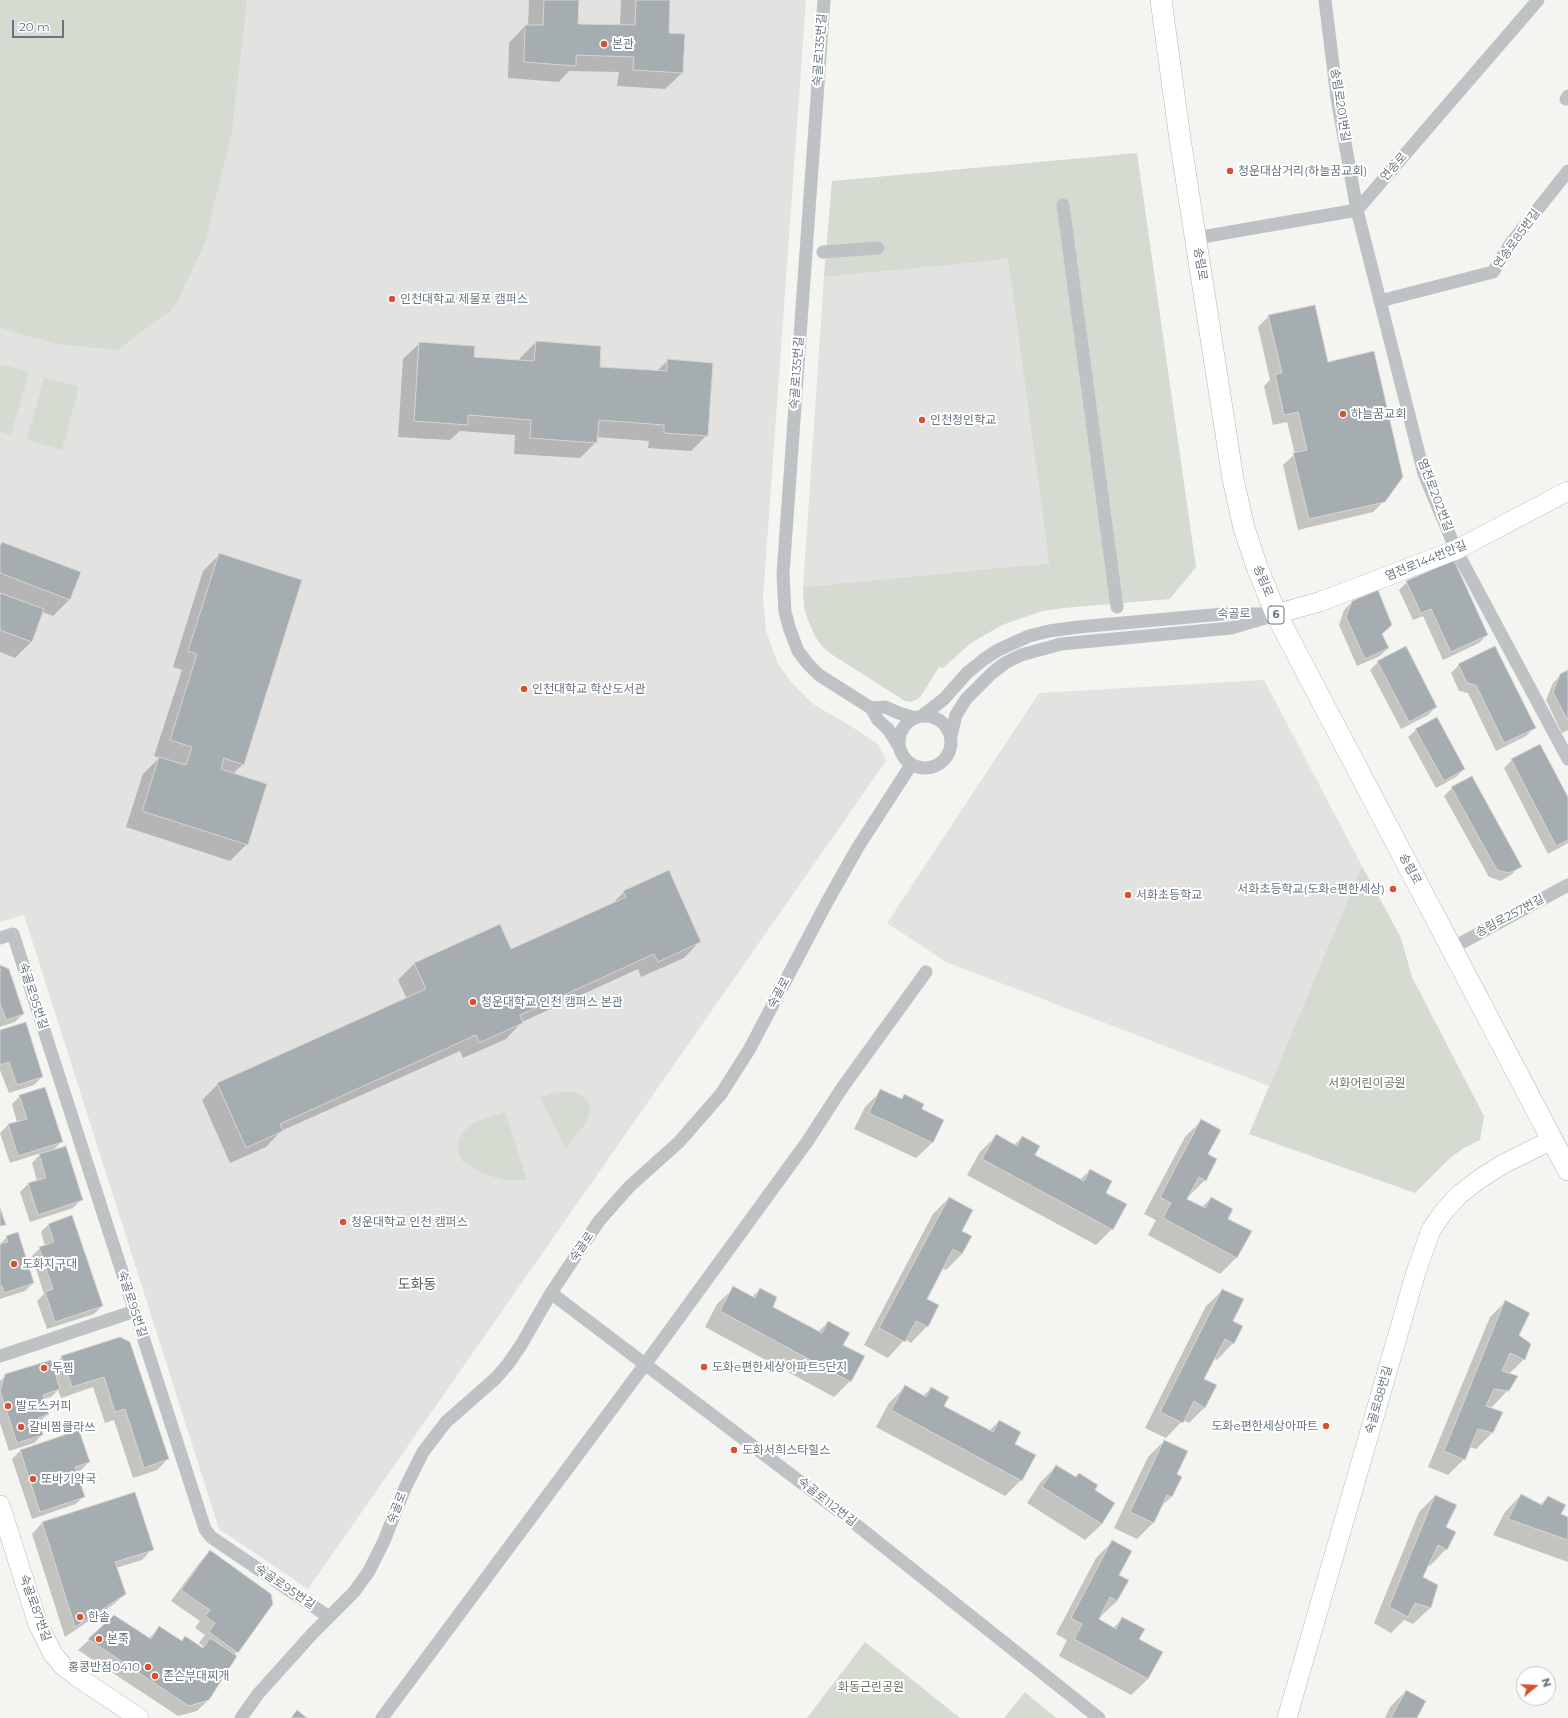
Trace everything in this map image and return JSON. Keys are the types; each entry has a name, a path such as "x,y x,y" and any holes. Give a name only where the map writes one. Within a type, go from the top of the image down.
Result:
{"main road":[{"name":"송림로","path":"1161,0 1180,138 1238,503 1257,567 1276,614 1568,1170"}],"street":[{"name":"숙골로135번길","path":"824,0 783,593 785,612 798,651 819,675 872,708 878,720 893,737 900,748"},
{"name":"송림로201번길","path":"1325,0 1337,98 1357,210"},
{"name":"연송로","path":"1357,210 1538,0"},
{"name":"연송로85번길","path":"1380,301 1493,272 1511,243 1568,171"},
{"path":"1063,205 1117,608"},
{"path":"1196,238 1357,210"},
{"name":"염전로202번길","path":"1357,210 1424,474 1456,550 1568,759"},
{"path":"823,252 878,248"},
{"name":"염전로144번안길","path":"1276,614 1319,602 1456,550 1568,490"},
{"name":"숙골로","path":"900,748 899,741 904,726 944,699 967,673 983,660 998,650 1029,636 1049,631 1223,614 1276,614"},
{"name":"숙골로","path":"241,1718 258,1694 313,1633 354,1592 370,1571 422,1452 446,1422 496,1378 508,1364 521,1345 551,1293 599,1221 614,1203 679,1142 722,1094 749,1050 827,902 858,847 911,765 918,768 934,768 941,764 950,752 951,736 956,715 966,699 992,673 1005,663 1021,655 1061,644 1231,628 1276,614"},
{"name":"숙골로135번길","path":"872,708 885,707 919,717"},
{"path":"919,717 930,716 943,723 951,736"},
{"path":"900,748 906,760 911,765"},
{"name":"송림로257번길","path":"1452,948 1568,885"},
{"name":"숙골로95번길","path":"0,938 13,934 207,1534 329,1617"},
{"path":"382,1718 646,1363 807,1142 842,1088 926,972"},
{"name":"숙골로88번길","path":"1287,1718 1416,1272 1431,1230 1445,1210 1460,1194 1481,1178 1505,1163 1552,1140"},
{"name":"숙골로112번길","path":"551,1293 646,1363 844,1515 1099,1718"},
{"path":"0,1356 135,1311"},
{"name":"숙골로87번길","path":"0,1506 38,1624 53,1654 63,1666 76,1676 139,1718"}],"shaded area":[{"name":"인천대학교 제물포 캠퍼스","path":"0,0 806,0 763,598 766,631 778,664 792,683 813,704 878,744 886,761 308,1589 219,1529 24,915 0,922"},
{"name":"인천청인학교","path":"1008,258 1049,563 803,587 824,277"},
{"name":"서화초등학교","path":"1264,680 1362,866 1269,1086 946,962 887,923 1039,693"}],"green space":[{"path":"0,0 247,0 232,131 205,243 174,308 117,350 57,344 0,328"},
{"path":"1137,153 1196,567 1170,599 1043,611 1002,625 971,643 943,668 939,667 918,699 910,702 905,701 831,654 823,647 816,638 807,618 804,607 803,587 1049,563 1008,259 824,277 832,181"},
{"path":"0,364 29,372 11,435 0,432"},
{"path":"44,377 79,387 62,450 27,440"},
{"name":"서화어린이공원","path":"1362,866 1401,938 1412,977 1484,1116 1480,1140 1464,1148 1450,1158 1415,1193 1249,1134"},
{"path":"558,1092 573,1092 584,1097 589,1103 590,1111 587,1121 566,1149 540,1097"},
{"path":"505,1112 527,1180 503,1180 481,1173 462,1161 459,1153 457,1145 460,1136 467,1128 476,1122"},
{"name":"화동근린공원","path":"865,1642 960,1718 807,1718"},
{"path":"1025,1692 1056,1718 1004,1718"}],"building":[{"name":"본관","path":"544,0 579,0 578,24 635,25 636,0 670,0 669,33 685,34 683,73 633,70 634,57 576,55 576,66 524,62 525,25 543,25"},
{"name":"하늘꿈교회","path":"1315,305 1328,362 1374,351 1403,477 1385,502 1309,519 1293,453 1307,450 1298,412 1284,415 1275,374 1282,373 1268,315"},
{"path":"536,341 601,346 600,367 667,371 667,359 713,363 708,436 664,433 664,425 599,420 597,443 530,438 531,420 468,415 468,425 414,421 419,342 475,346 474,357 534,361"},
{"path":"2,542 81,572 70,600 0,573 0,546"},
{"path":"219,553 302,580 244,765 224,758 221,769 267,784 248,845 142,811 159,757 186,765 192,747 170,740 197,654 188,651"},
{"path":"1454,560 1488,635 1451,652 1431,609 1421,613 1406,581"},
{"path":"1378,590 1392,625 1382,634 1389,648 1365,659 1346,617 1352,601"},
{"path":"0,593 44,609 32,642 0,630"},
{"path":"1406,646 1437,707 1409,722 1377,661"},
{"path":"1495,646 1536,728 1504,743 1476,685 1467,683 1458,664"},
{"path":"1568,670 1568,721 1553,692 1560,674"},
{"path":"1437,717 1465,769 1444,781 1415,729"},
{"path":"1540,744 1568,797 1568,840 1556,846 1511,759"},
{"path":"1472,776 1522,867 1509,873 1497,870 1451,787"},
{"name":"청운대학교 인천 캠퍼스 본관","path":"669,870 701,942 658,962 654,954 520,1015 523,1023 479,1043 476,1035 280,1124 283,1131 246,1148 217,1083 426,989 414,963 500,924 511,949 626,897 623,891"},
{"path":"0,965 9,969 24,1014 6,1020 0,1003"},
{"path":"26,1022 43,1077 17,1085 9,1062 0,1065 0,1030"},
{"path":"45,1087 63,1142 18,1156 8,1124 27,1119 19,1095"},
{"path":"880,1089 902,1099 904,1094 924,1104 922,1109 944,1120 933,1143 869,1113"},
{"path":"1201,1119 1221,1130 1208,1154 1217,1159 1206,1181 1199,1177 1187,1199 1205,1208 1211,1197 1233,1209 1228,1219 1252,1231 1237,1258 1163,1218 1171,1203 1160,1197"},
{"path":"996,1134 1017,1146 1022,1136 1040,1146 1035,1155 1084,1181 1090,1169 1112,1181 1106,1193 1127,1204 1113,1230 982,1159"},
{"path":"66,1146 83,1200 38,1215 28,1183 46,1178 39,1154"},
{"path":"949,1197 973,1210 962,1231 972,1236 962,1254 953,1249 927,1299 939,1305 928,1327 916,1321 905,1342 879,1328"},
{"path":"0,1208 6,1225 0,1226"},
{"path":"72,1215 103,1306 55,1322 45,1292 53,1289 39,1247 54,1242 48,1224"},
{"name":"도화지구대","path":"18,1232 34,1283 4,1293 2,1286 0,1287 0,1244 8,1242 6,1236"},
{"path":"733,1286 755,1298 760,1288 777,1297 773,1307 822,1333 828,1321 850,1333 843,1345 865,1356 851,1382 720,1311"},
{"path":"1222,1289 1244,1299 1233,1321 1243,1326 1234,1344 1225,1339 1204,1379 1217,1385 1205,1408 1194,1401 1183,1423 1160,1412"},
{"path":"1505,1300 1530,1313 1519,1335 1531,1344 1525,1360 1510,1353 1502,1371 1518,1376 1509,1391 1494,1389 1486,1406 1503,1412 1493,1433 1478,1429 1465,1460 1444,1451"},
{"path":"120,1337 130,1342 169,1459 144,1468 125,1409 115,1412 104,1377 72,1387 61,1356"},
{"path":"51,1360 60,1389 43,1395 49,1414 38,1418 43,1435 17,1443 0,1391 5,1374"},
{"path":"905,1385 926,1397 931,1387 949,1397 944,1406 993,1432 999,1420 1021,1432 1015,1444 1036,1455 1022,1481 891,1410"},
{"path":"79,1430 90,1462 75,1467 85,1497 40,1512 20,1450"},
{"path":"1164,1440 1188,1451 1177,1474 1182,1477 1172,1497 1167,1495 1154,1523 1130,1512"},
{"path":"1056,1465 1076,1477 1079,1473 1098,1485 1095,1490 1115,1503 1102,1524 1042,1487"},
{"path":"135,1492 154,1550 115,1562 126,1594 75,1627 42,1522"},
{"path":"1521,1494 1542,1505 1548,1496 1566,1505 1561,1514 1568,1517 1568,1540 1508,1519"},
{"path":"1435,1495 1457,1505 1446,1527 1456,1532 1447,1550 1438,1545 1423,1577 1438,1585 1431,1608 1415,1603 1408,1617 1389,1607"},
{"path":"1112,1540 1132,1551 1119,1575 1129,1580 1117,1601 1110,1597 1099,1619 1116,1629 1122,1617 1145,1629 1139,1639 1163,1652 1148,1679 1074,1639 1082,1624 1071,1618"},
{"path":"210,1550 271,1594 273,1604 238,1653 209,1632 215,1623 205,1616 210,1610 181,1590"},
{"path":"114,1615 151,1639 159,1626 182,1641 185,1636 203,1648 210,1638 237,1656 209,1700 189,1706 88,1639"},
{"path":"1406,1690 1426,1701 1417,1718 1391,1718"},
{"path":"297,1710 307,1718 291,1718"}],"place":[{"name":"본관","path":"604,44"},
{"name":"청운대삼거리(하늘꿈교회)","path":"1230,171"},
{"name":"인천대학교 제물포 캠퍼스","path":"392,299"},
{"name":"하늘꿈교회","path":"1343,414"},
{"name":"인천청인학교","path":"922,420"},
{"name":"인천대학교 학산도서관","path":"524,689"},
{"name":"서화초등학교(도화e편한세상)","path":"1393,889"},
{"name":"서화초등학교","path":"1128,895"},
{"name":"청운대학교 인천 캠퍼스 본관","path":"473,1002"},
{"name":"청운대학교 인천 캠퍼스","path":"343,1222"},
{"name":"도화지구대","path":"14,1264"},
{"name":"도화e편한세상아파트5단지","path":"704,1367"},
{"name":"두찜","path":"44,1368"},
{"name":"발도스커피","path":"8,1406"},
{"name":"도화e편한세상아파트","path":"1326,1426"},
{"name":"갈비찜클라쓰","path":"21,1427"},
{"name":"도화서희스타힐스","path":"734,1450"},
{"name":"또바기약국","path":"33,1479"},
{"name":"한솥","path":"80,1617"},
{"name":"본죽","path":"99,1639"},
{"name":"홍콩반점0410","path":"148,1667"},
{"name":"존슨부대찌개","path":"155,1676"}],"district":[{"name":"도화동","path":"417,1285"}]}
